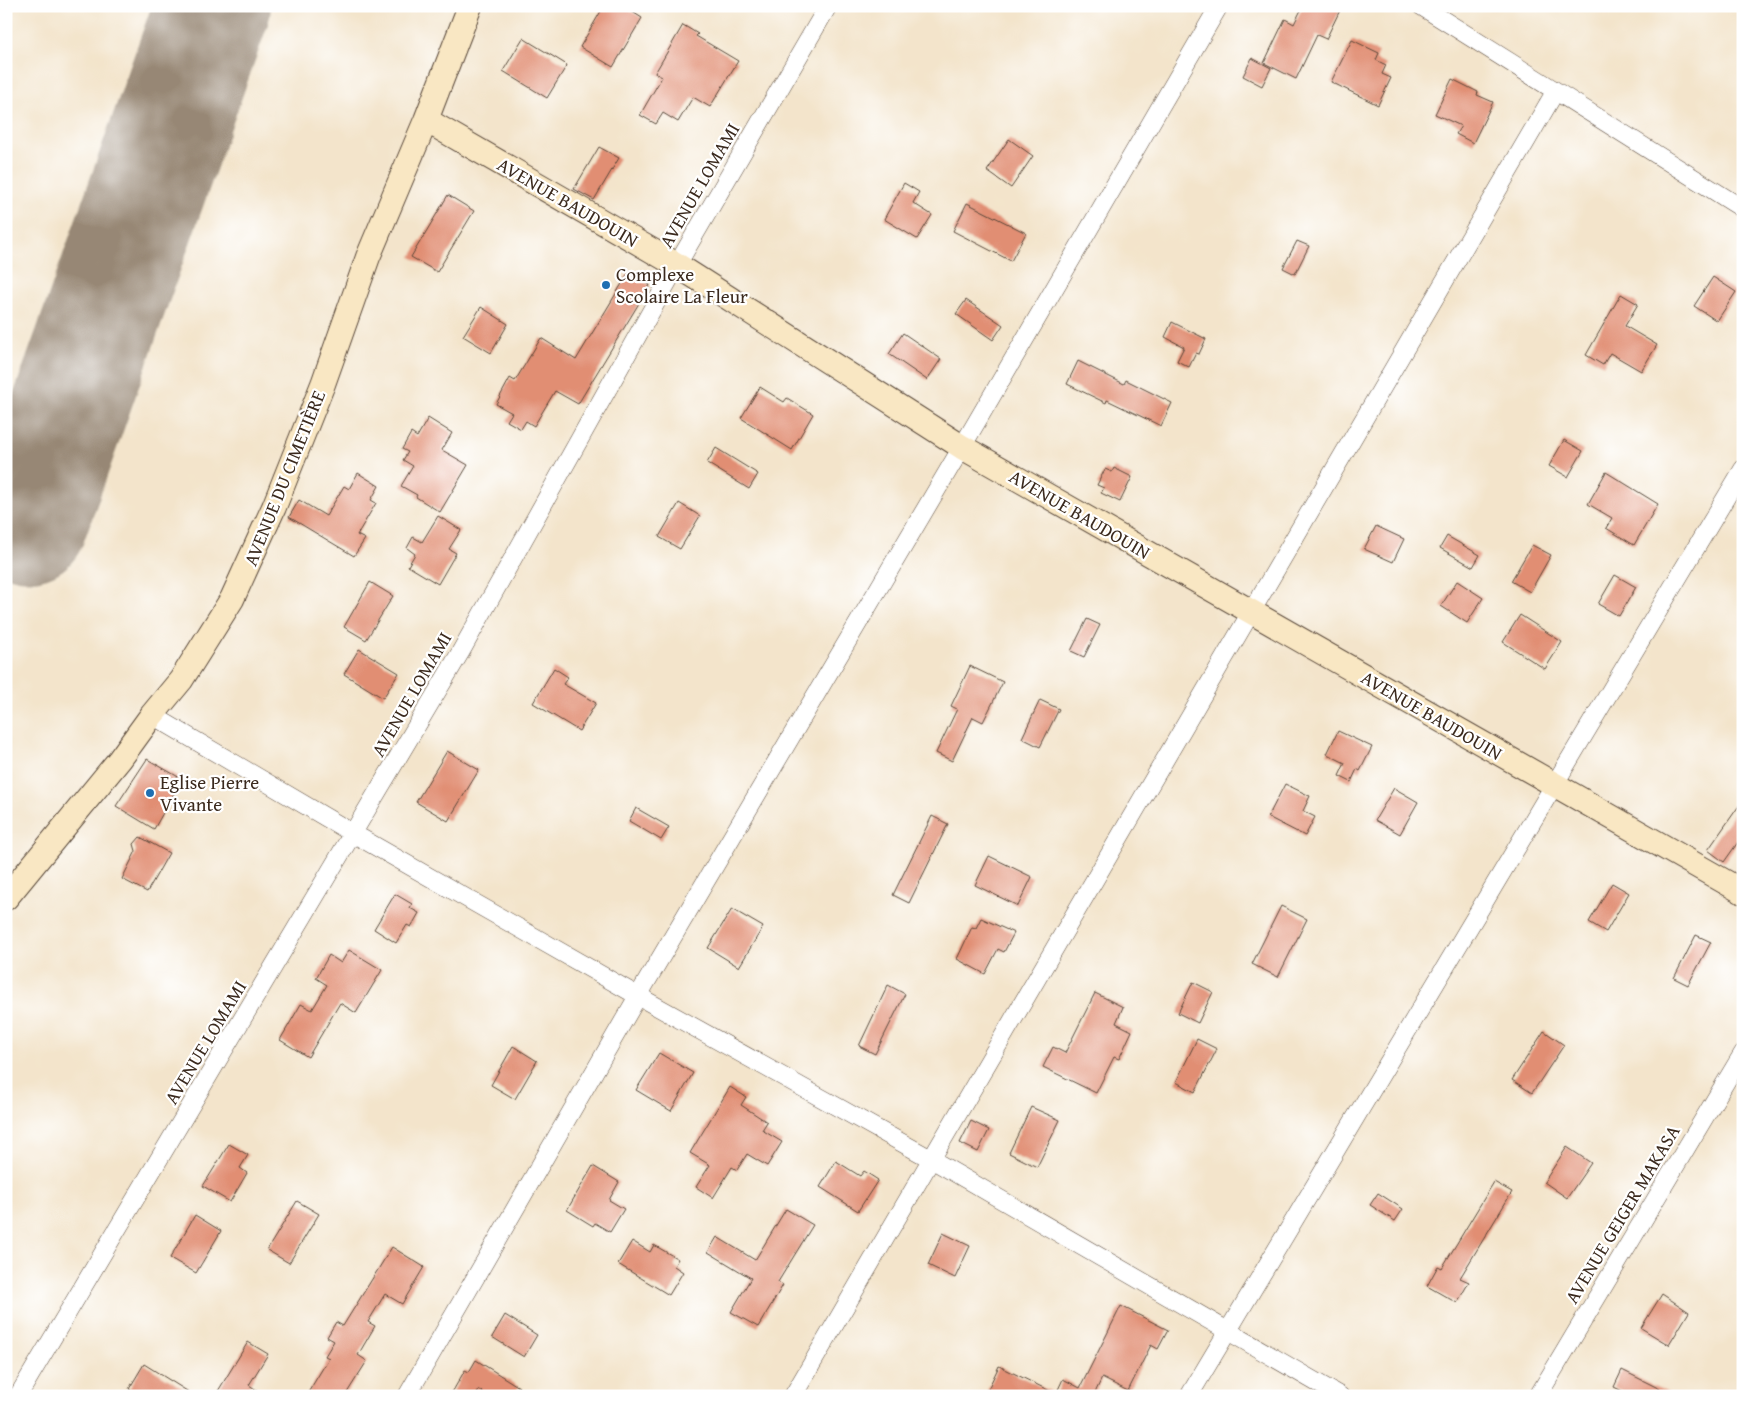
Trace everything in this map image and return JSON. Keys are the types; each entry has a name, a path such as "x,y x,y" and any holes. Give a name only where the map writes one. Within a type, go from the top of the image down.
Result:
{"street":[{"name":"AVENUE DU CIMETIÈRE","path":"6,898 120,759 152,715 181,680 232,599 274,507 323,384 368,257 426,120 470,6"},
{"name":"AVENUE LOMAMI","path":"18,1396 460,653 677,265 828,6"},
{"path":"407,1396 638,996 962,448 1219,6"},
{"path":"1422,6 1555,92 1743,209"},
{"path":"793,1396 1555,92"},
{"name":"AVENUE BAUDOUIN","path":"426,120 677,265 962,448 1743,892"},
{"path":"1189,1396 1553,784 1743,469"},
{"path":"152,715 354,834 638,996 932,1159 1340,1396"},
{"name":"AVENUE GEIGER MAKASA","path":"1538,1396 1743,1053"}],"building":[{"path":"604,6 623,6 642,18 613,67 580,47"},
{"path":"1303,6 1342,6 1326,39 1317,35 1296,79 1264,63 1285,19 1294,24"},
{"path":"683,25 698,34 696,36 738,61 710,107 693,97 678,122 663,113 656,124 640,115 662,77 655,73"},
{"path":"523,38 567,65 547,98 503,71"},
{"path":"1352,40 1379,53 1376,60 1386,65 1382,74 1391,78 1378,105 1331,82"},
{"path":"1252,58 1271,68 1262,86 1243,76"},
{"path":"1452,79 1478,92 1477,95 1493,102 1473,143 1456,134 1461,126 1435,114"},
{"path":"1009,139 1033,156 1011,188 987,171"},
{"path":"599,147 619,158 594,200 574,189"},
{"path":"904,183 919,192 913,203 932,215 917,239 884,219"},
{"path":"448,195 474,211 437,272 411,257"},
{"path":"967,203 1026,233 1011,261 953,231"},
{"path":"1297,241 1309,246 1295,274 1283,268"},
{"path":"629,272 650,285 578,404 555,391 534,426 526,421 521,429 507,421 512,413 496,404 510,378 515,381 541,338 576,360"},
{"path":"1713,277 1736,292 1717,321 1694,306"},
{"path":"1621,294 1638,304 1625,326 1657,345 1641,371 1610,353 1603,365 1586,355"},
{"path":"966,300 1003,325 993,340 956,314"},
{"path":"481,307 508,324 491,353 463,336"},
{"path":"1172,322 1206,339 1199,354 1196,353 1189,367 1177,361 1184,347 1165,337"},
{"path":"903,333 941,359 927,380 889,354"},
{"path":"1078,361 1124,384 1126,380 1172,403 1161,426 1107,400 1106,403 1067,384"},
{"path":"760,387 784,402 787,398 813,414 792,450 741,418"},
{"path":"428,418 452,433 442,450 468,465 440,512 401,486 413,466 403,460 408,452 402,449 411,433 417,437"},
{"path":"1564,440 1583,451 1568,477 1549,466"},
{"path":"716,448 758,474 749,489 707,463"},
{"path":"1114,468 1132,477 1120,502 1101,493 1104,488 1097,485 1105,469 1112,472"},
{"path":"1606,472 1658,504 1634,545 1606,528 1612,518 1588,504"},
{"path":"358,473 379,486 371,500 376,503 357,535 365,539 354,556 289,517 299,500 326,516 344,486 349,489"},
{"path":"679,503 700,516 680,549 659,537"},
{"path":"438,516 461,530 449,549 456,553 438,584 408,566 415,554 407,548 413,537 422,542"},
{"path":"1376,526 1404,539 1393,562 1364,549"},
{"path":"1447,536 1480,555 1473,567 1440,548"},
{"path":"1532,545 1551,555 1530,592 1511,581"},
{"path":"1615,575 1636,587 1619,616 1598,604"},
{"path":"1457,581 1483,598 1467,623 1441,606"},
{"path":"370,582 393,596 366,640 344,627"},
{"path":"1520,615 1562,642 1545,669 1503,642"},
{"path":"1087,619 1100,625 1084,657 1071,651"},
{"path":"359,649 399,673 383,698 344,674"},
{"path":"970,666 1003,682 983,722 973,717 952,761 936,753 957,709 951,706"},
{"path":"554,668 568,677 563,684 596,703 579,731 533,703"},
{"path":"1040,700 1059,709 1040,747 1022,738"},
{"path":"1338,731 1372,747 1360,771 1357,769 1351,782 1339,776 1345,763 1327,754"},
{"path":"447,751 479,770 448,821 416,802"},
{"name":"Eglise Pierre Vivante","path":"147,759 182,779 154,829 116,806"},
{"path":"1285,784 1310,796 1303,811 1315,817 1305,836 1268,817"},
{"path":"1394,788 1418,802 1400,834 1375,820"},
{"path":"1743,800 1743,835 1724,862 1708,850"},
{"path":"636,808 669,827 661,840 629,821"},
{"path":"932,816 948,824 909,903 893,895"},
{"path":"140,837 169,853 147,892 122,879 136,851 134,844"},
{"path":"989,856 1032,877 1018,906 975,885"},
{"path":"1612,883 1629,893 1606,932 1589,922"},
{"path":"395,894 412,904 410,908 419,913 411,927 407,925 396,943 374,929"},
{"path":"1281,906 1307,919 1278,977 1252,964"},
{"path":"732,909 763,927 739,967 708,948"},
{"path":"981,918 1014,933 1004,952 998,949 985,974 957,959 972,927 976,928"},
{"path":"1696,935 1711,942 1688,985 1674,978"},
{"path":"349,950 382,970 356,1013 340,1003 308,1057 280,1040 301,1004 312,1010 327,985 316,978 329,955 341,963"},
{"path":"1193,982 1213,992 1198,1023 1178,1013"},
{"path":"888,985 905,994 875,1054 859,1046"},
{"path":"1095,993 1123,1007 1116,1023 1132,1031 1119,1059 1114,1057 1096,1093 1043,1067 1053,1047 1065,1053"},
{"path":"1544,1031 1564,1045 1532,1093 1512,1080"},
{"path":"1197,1039 1217,1049 1195,1092 1176,1082"},
{"path":"513,1046 537,1061 515,1099 491,1085"},
{"path":"659,1053 693,1073 671,1111 636,1090"},
{"path":"730,1087 746,1097 741,1105 767,1122 762,1130 782,1142 767,1166 747,1154 737,1170 732,1167 713,1198 696,1187 710,1165 690,1153"},
{"path":"1031,1107 1060,1120 1037,1167 1009,1153"},
{"path":"971,1121 989,1130 978,1152 960,1143"},
{"path":"229,1144 248,1155 240,1168 247,1173 230,1202 203,1186"},
{"path":"1567,1147 1591,1163 1567,1198 1544,1182"},
{"path":"836,1161 860,1176 864,1171 878,1180 858,1211 820,1187"},
{"path":"593,1166 619,1182 609,1200 624,1209 610,1232 595,1223 593,1226 567,1210"},
{"path":"1494,1182 1512,1192 1460,1278 1469,1282 1457,1303 1427,1286 1438,1266 1442,1268"},
{"path":"1378,1193 1403,1209 1395,1221 1370,1205"},
{"path":"297,1201 319,1214 289,1263 267,1250"},
{"path":"786,1209 813,1225 778,1282 783,1285 758,1327 731,1312 751,1278 708,1252 717,1237 755,1260"},
{"path":"195,1215 221,1231 196,1273 170,1258"},
{"path":"943,1233 970,1246 955,1278 928,1265"},
{"path":"632,1241 650,1252 654,1245 678,1259 674,1266 683,1272 669,1295 618,1264"},
{"path":"392,1247 424,1267 402,1304 385,1294 368,1322 375,1326 358,1355 367,1361 345,1396 306,1396 329,1358 325,1356 334,1341 327,1337 336,1322 343,1326"},
{"path":"1662,1294 1689,1312 1669,1345 1641,1328"},
{"path":"1121,1306 1168,1330 1158,1349 1151,1345 1128,1391 1102,1378 1094,1395 1096,1396 997,1396 987,1391 999,1366 1056,1394 1063,1379 1080,1388"},
{"path":"505,1315 537,1335 524,1357 492,1337"},
{"path":"248,1342 268,1354 249,1385 266,1396 215,1396"},
{"path":"476,1360 519,1387 514,1396 488,1396 479,1390 476,1396 450,1396 465,1370 469,1372"},
{"path":"144,1364 195,1396 140,1396 129,1389"},
{"path":"1622,1370 1674,1396 1632,1396 1614,1387"}],"runway":[{"path":"29,523 213,6"}],"place":[{"name":"Complexe Scolaire La Fleur","path":"606,285"},
{"name":"Eglise Pierre Vivante","path":"150,793"}]}
